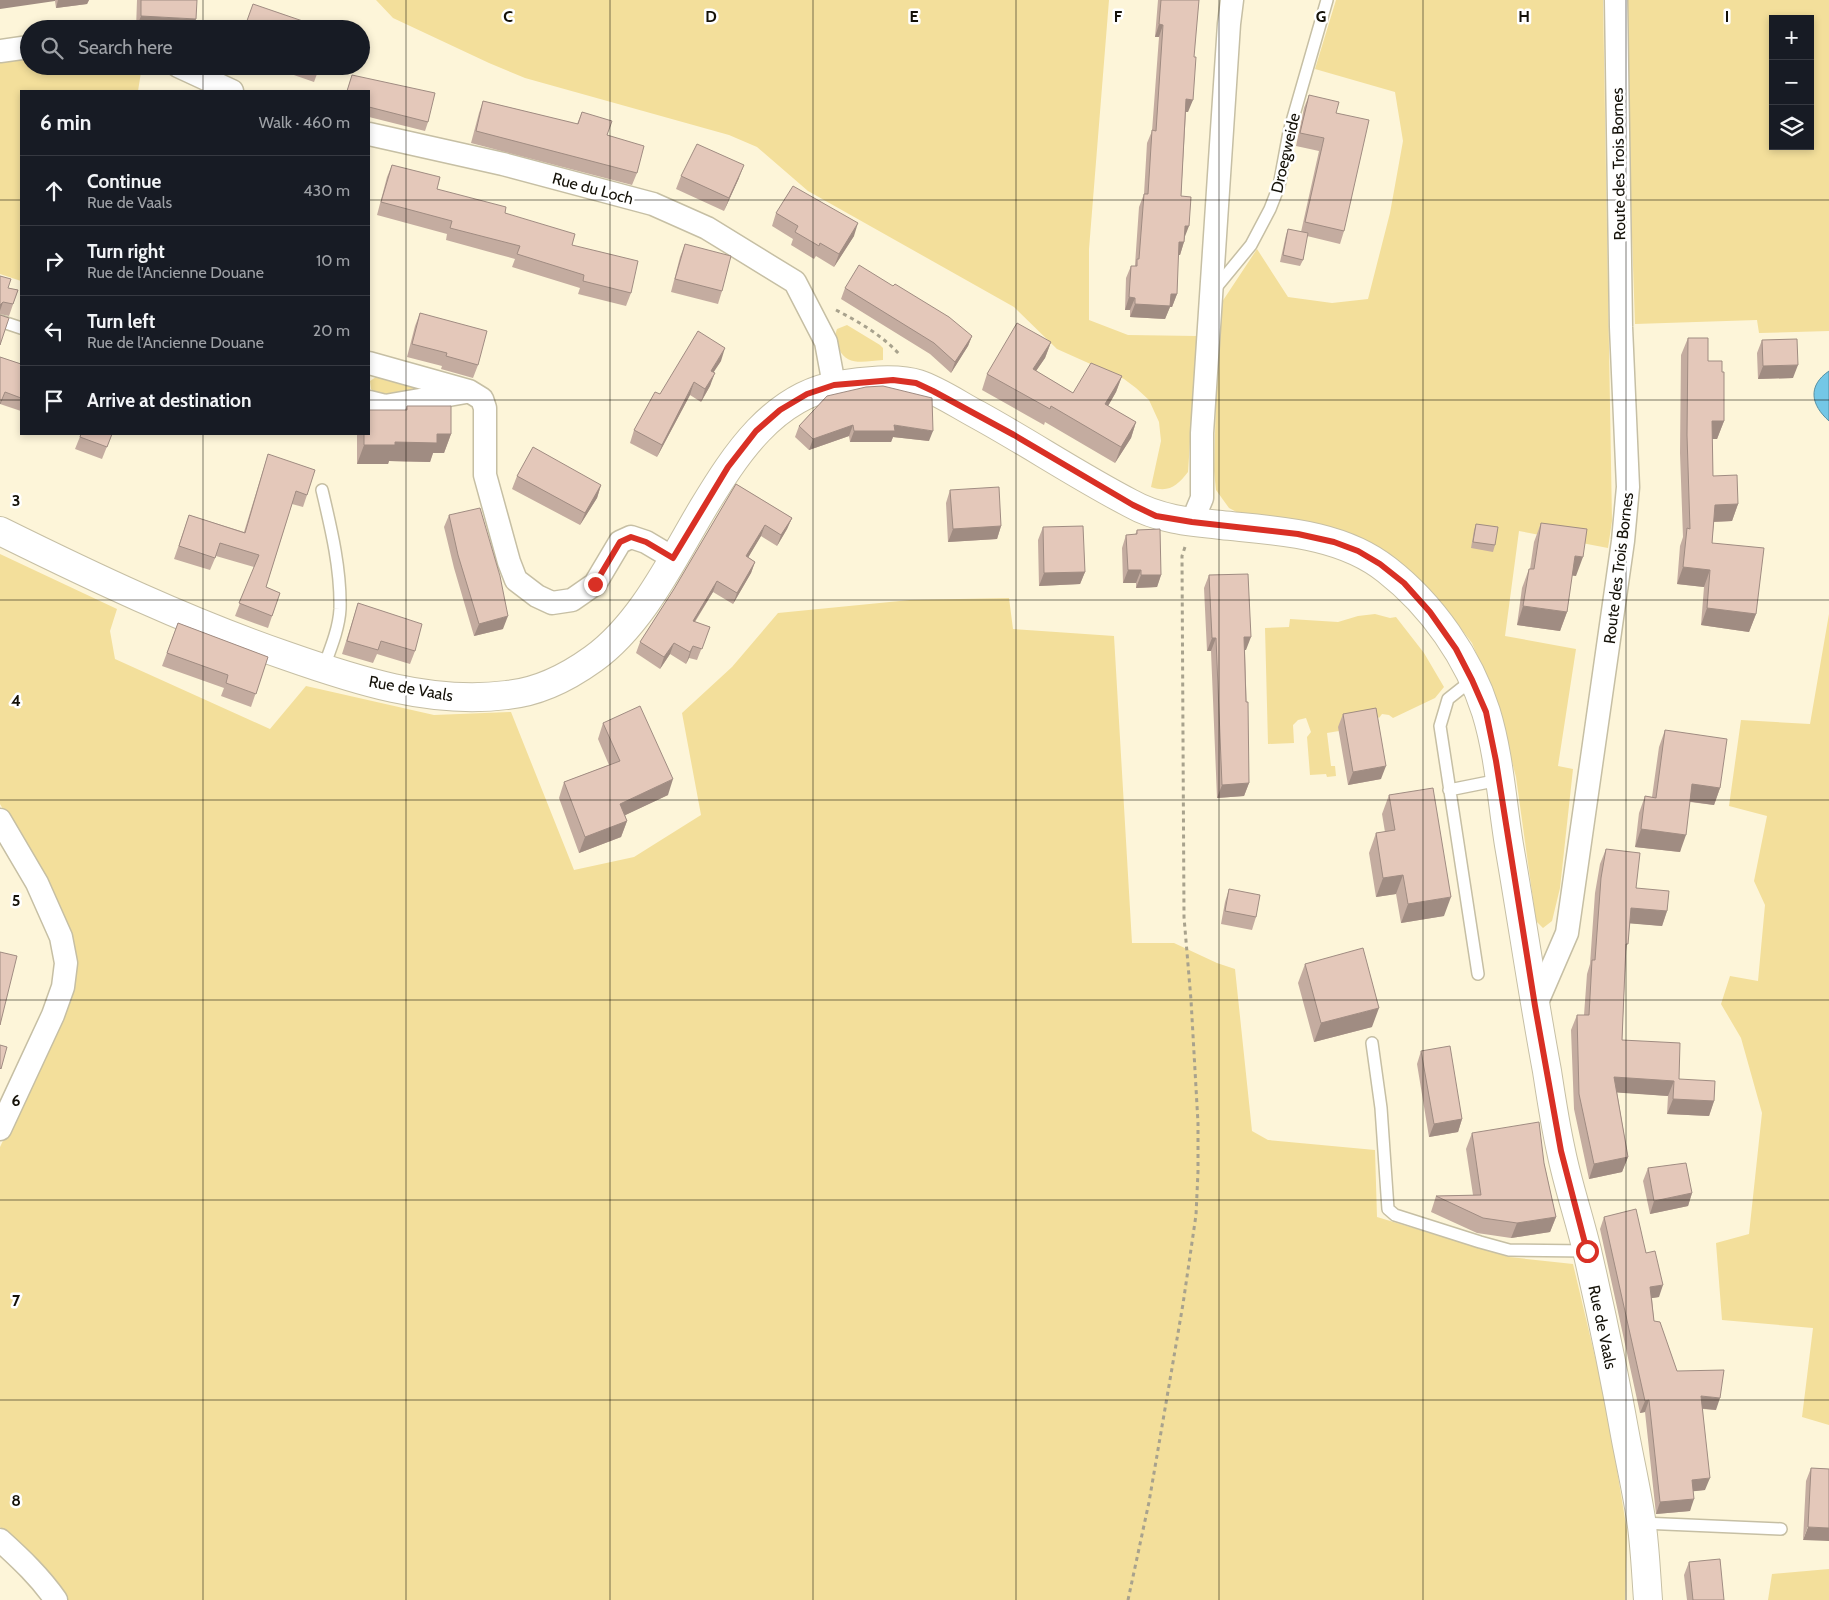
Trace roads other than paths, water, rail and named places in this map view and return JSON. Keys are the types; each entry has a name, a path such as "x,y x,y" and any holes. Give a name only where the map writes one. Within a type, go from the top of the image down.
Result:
{"main road":[{"name":"Rue de Vaals","path":"0,531 112,587 239,640 323,669 374,683 438,697 474,698 513,695 547,686 598,656 627,628 646,602 728,467 756,431 780,410 807,394 834,385 893,380 916,383 1014,435 1133,505 1156,516 1298,534 1334,542 1358,551 1380,564 1430,612 1456,649 1486,712 1561,1151 1587,1251 1642,1524 1648,1600"}],"street":[{"path":"1192,522 1202,498 1202,433 1232,0"},
{"name":"Route des Trois Bornes","path":"1535,1006 1567,933 1623,541 1628,487 1621,327 1616,0"},
{"path":"0,50 20,48"},
{"path":"197,75 230,90"},
{"name":"Rue du Loch","path":"370,134 503,164 652,204 707,228 795,282 826,342 834,385"},
{"path":"370,363 470,391 482,399 486,408 486,475 508,562 516,580 537,596 552,603 572,600 595,584 620,542 631,537 646,542 673,558"},
{"path":"370,402 385,406 470,391"},
{"path":"0,820 37,883 61,937 66,963 63,987 52,1015 0,1129"},
{"path":"0,1540 27,1565 56,1600"}],"lane":[{"name":"Droegweide","path":"1212,292 1250,245 1274,201 1279,186 1289,132 1327,0"},
{"path":"0,321 20,328"},
{"path":"322,490 330,526 338,580 340,611 332,644 323,669"},
{"path":"1472,680 1448,699 1440,726 1478,974"},
{"path":"1449,790 1499,780"},
{"path":"1372,1043 1381,1108 1388,1208 1395,1215 1510,1250 1587,1251"},
{"path":"1642,1524 1781,1529"}],"water":[{"path":"1829,371 1829,421 1818,409 1814,396 1817,383"}]}
